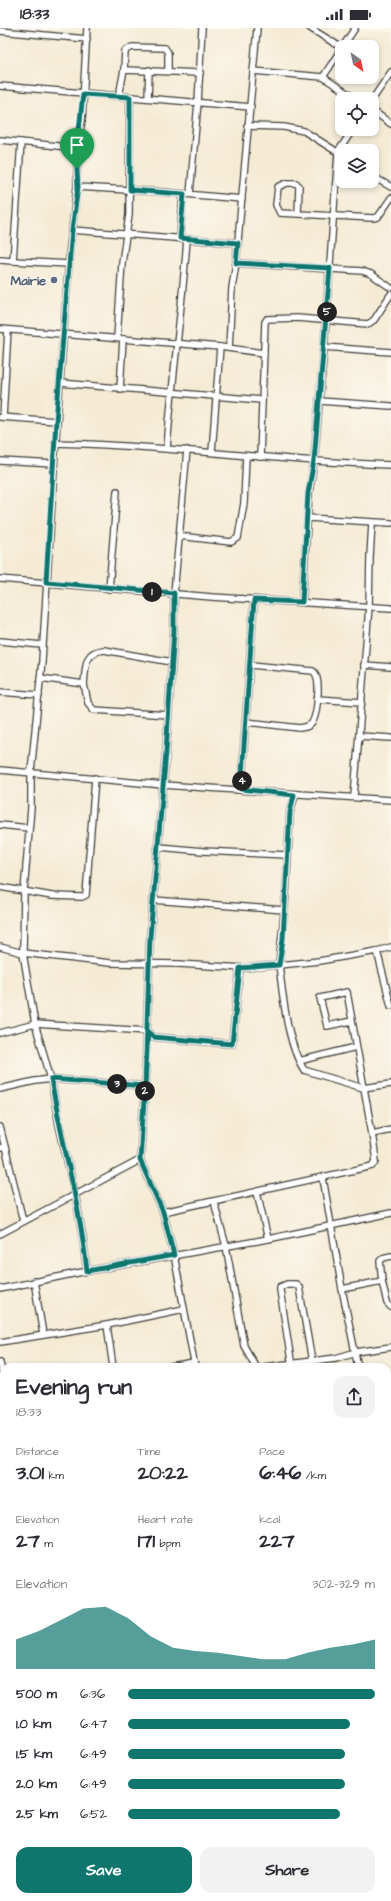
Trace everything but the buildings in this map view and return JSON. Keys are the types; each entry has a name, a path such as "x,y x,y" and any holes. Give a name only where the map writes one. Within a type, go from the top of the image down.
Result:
{"street":[{"path":"87,28 83,94 77,148 78,187 72,230 56,421 39,695 31,772 31,808 24,892 23,952 35,1024 51,1079 83,1239 87,1271"},
{"path":"180,238 198,102 202,28"},
{"path":"229,348 232,288 238,243 247,126 257,28"},
{"path":"310,28 335,44"},
{"path":"347,40 355,28"},
{"path":"0,31 87,40"},
{"path":"119,96 124,70 125,51 132,47 165,48 168,53 168,71"},
{"path":"323,77 335,59"},
{"path":"124,70 168,71 200,74"},
{"path":"148,98 149,70"},
{"path":"253,71 323,77 346,92"},
{"path":"377,92 391,72"},
{"path":"0,86 250,107"},
{"path":"117,338 122,263 127,235 130,190 130,97"},
{"path":"379,115 391,124"},
{"path":"247,126 284,128 304,131 335,151"},
{"path":"0,140 77,148"},
{"path":"13,260 21,142"},
{"path":"379,180 391,187"},
{"path":"298,214 299,186 296,183 287,183 278,186 276,205 280,213 298,214 334,216 378,217 391,198"},
{"path":"78,187 242,199"},
{"path":"302,602 308,518 308,493 314,461 337,188"},
{"path":"72,230 238,243"},
{"path":"167,448 187,239"},
{"path":"0,260 69,264"},
{"path":"236,263 330,268 367,272 391,288"},
{"path":"260,457 265,322 267,319 297,318 361,325 371,323 391,294"},
{"path":"0,329 220,347 264,353"},
{"path":"8,330 2,417 56,421"},
{"path":"120,389 123,339"},
{"path":"324,346 391,352"},
{"path":"212,452 220,347"},
{"path":"60,383 262,400"},
{"path":"319,401 391,406"},
{"path":"55,443 167,448 246,456 391,465"},
{"path":"187,450 174,593 172,662 159,847 153,900 149,963 148,1031 140,1160 163,1212 174,1255 194,1363"},
{"path":"180,536 231,542 238,538 244,503 246,456"},
{"path":"0,461 54,464"},
{"path":"109,588 117,491"},
{"path":"308,518 391,523"},
{"path":"354,797 369,606 372,523"},
{"path":"0,579 254,600 391,608"},
{"path":"241,789 251,665 254,600"},
{"path":"0,641 42,646"},
{"path":"168,715 94,710 88,703 84,684 88,657 96,650 104,650 172,662"},
{"path":"246,722 300,728 309,727 312,722 317,699 318,677 314,671 251,665"},
{"path":"364,665 391,667"},
{"path":"40,678 84,684"},
{"path":"0,692 39,695"},
{"path":"317,699 362,702"},
{"path":"359,736 391,738"},
{"path":"0,770 163,785 241,789 294,795 391,800"},
{"path":"0,887 24,892 74,897 82,897 86,895 94,778"},
{"path":"294,795 290,812 279,965 290,1031 299,1061 302,1068 306,1072 363,1088 391,1084"},
{"path":"0,825 29,828"},
{"path":"159,847 203,851 287,855"},
{"path":"153,900 284,910"},
{"path":"0,947 23,952 110,964 149,963 240,968 319,961 377,951 391,947"},
{"path":"377,951 391,1006"},
{"path":"0,1033 35,1024 148,1031 153,1037 232,1044 240,968"},
{"path":"163,1212 373,1166 376,1162 372,1133 347,992 320,998 327,1026 352,1022"},
{"path":"299,1061 356,1047"},
{"path":"0,1089 51,1079 145,1086"},
{"path":"0,1127 2,1148 23,1221"},
{"path":"372,1133 391,1129"},
{"path":"0,1234 140,1160"},
{"path":"322,1178 332,1226 342,1289 357,1363"},
{"path":"257,1192 268,1239"},
{"path":"214,1202 226,1246 244,1346 254,1363"},
{"path":"0,1289 87,1271 268,1239 391,1213"},
{"path":"391,1256 380,1261 379,1265 387,1303 391,1306"},
{"path":"34,1281 43,1334"},
{"path":"342,1289 382,1281"},
{"path":"292,1363 280,1290 280,1287 287,1284 296,1284 299,1287 313,1363"},
{"path":"0,1342 184,1309"},
{"path":"107,1324 112,1363"},
{"path":"317,1363 356,1352 391,1347"}],"place":[{"name":"Mairie","path":"54,280"}],"route":[{"path":"77,169 77,148 82,120 83,94 130,97 130,190 184,194 180,238 238,243 236,263 330,268 314,461 308,493 308,518 302,602 254,600 251,665 241,789 294,795 290,812 283,939 279,965 240,968 232,1044 153,1037 148,1031 146,1063 145,1086 51,1079 83,1239 87,1271 174,1255 163,1212 140,1160 145,1086 148,1031 150,937 159,847 166,752 174,630 174,593 46,582 56,421 72,230 78,187 77,169"}]}
